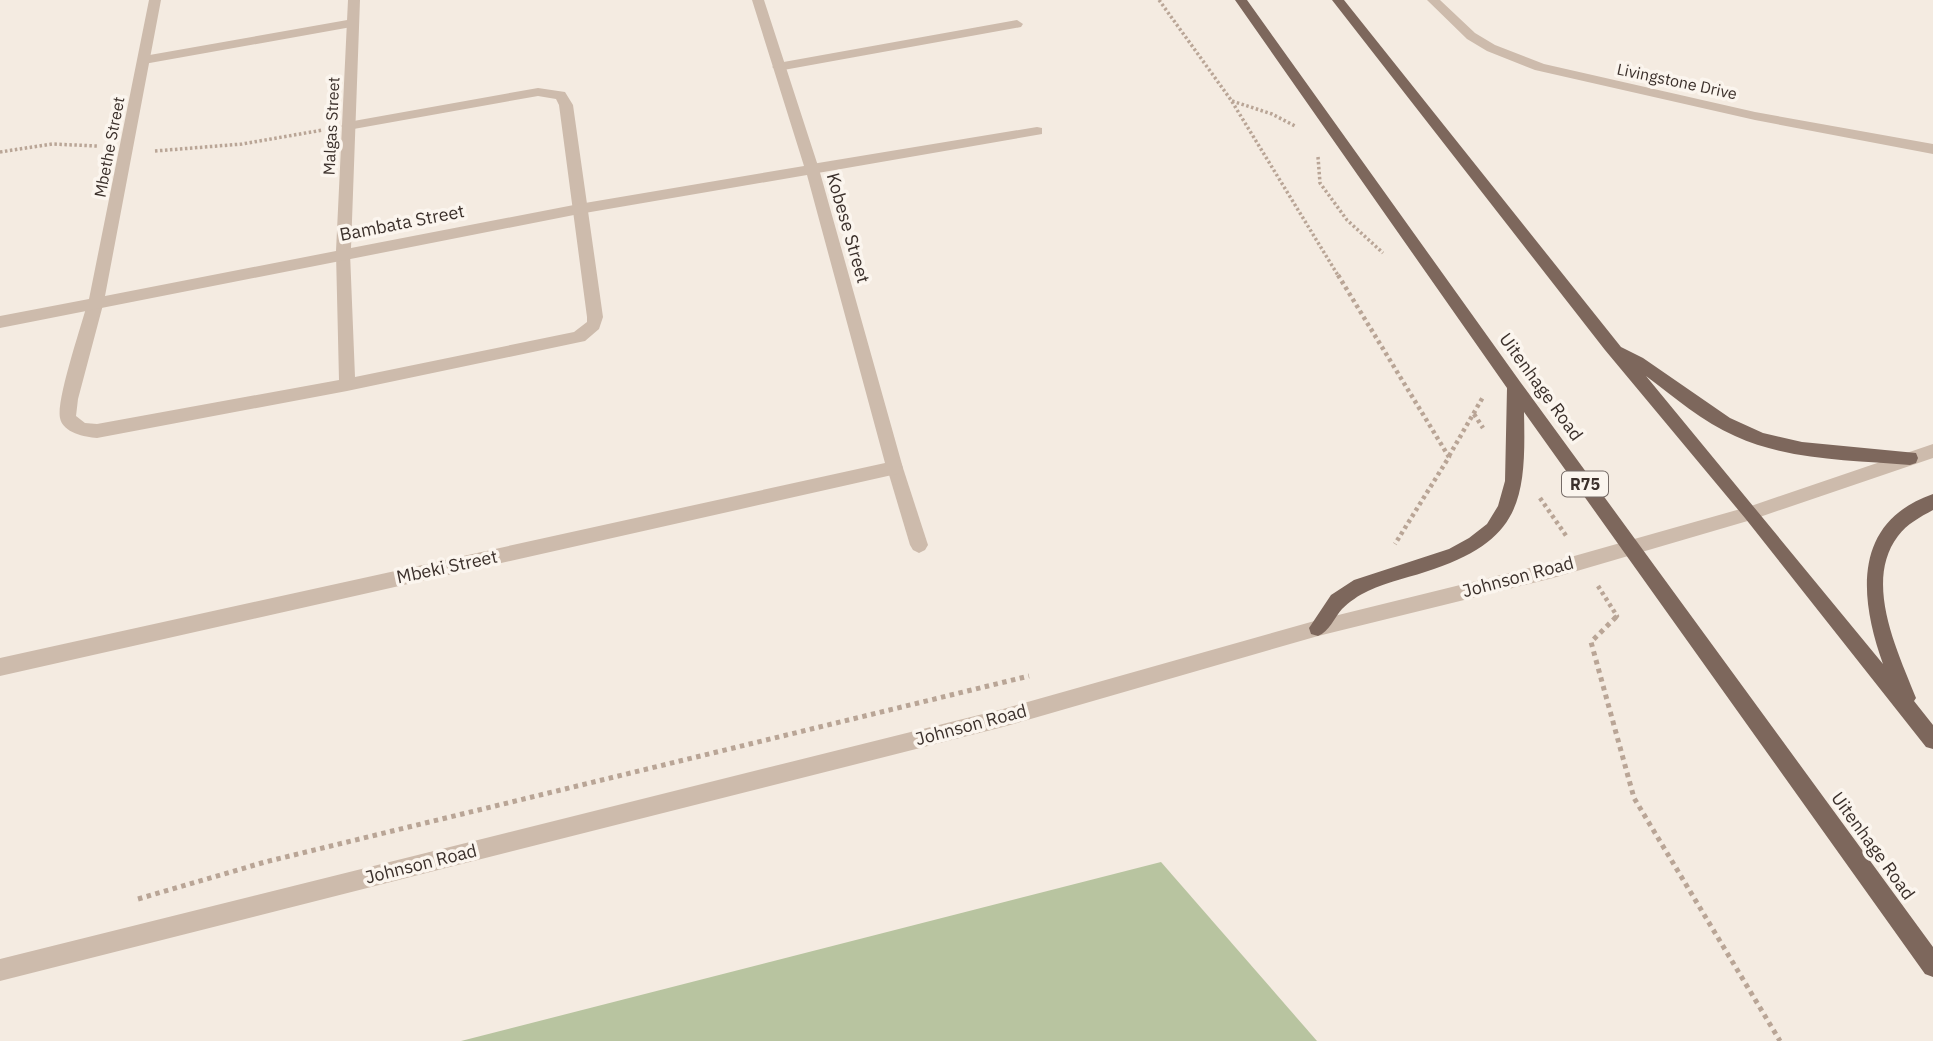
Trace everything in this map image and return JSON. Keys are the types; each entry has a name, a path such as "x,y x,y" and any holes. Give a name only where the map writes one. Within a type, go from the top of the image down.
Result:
{"main road":[{"name":"Uitenhage Road","path":"1241,0 1515,387 1933,966"},
{"path":"1338,0 1611,346 1751,513 1933,740"},
{"path":"1611,346 1655,372 1707,412 1741,431 1780,444 1813,450 1910,458"},
{"path":"1318,628 1340,599 1366,584 1440,560 1474,544 1496,528 1507,508 1513,485 1515,387"},
{"path":"1911,713 1881,628 1874,591 1878,554 1889,533 1909,514 1933,501"}],"street":[{"name":"Mbethe Street","path":"155,0 96,301 70,400 68,418 73,425 97,431 346,385"},
{"name":"Malgas Street","path":"346,385 342,253 354,0"},
{"name":"Kobese Street","path":"758,0 812,169 919,545"},
{"name":"Livingstone Drive","path":"1433,0 1447,17 1471,36 1491,48 1540,67 1755,116 1933,149"},
{"path":"144,60 353,23"},
{"path":"778,66 1017,24"},
{"path":"346,385 579,337 594,325 595,317 564,99 554,93 525,94 348,126"},
{"name":"Bambata Street","path":"0,322 96,301 579,209 1037,131"},
{"name":"Johnson Road","path":"0,970 989,721 1318,628 1553,570 1751,513 1933,451"},
{"name":"Mbeki Street","path":"0,667 895,468"}],"path":[{"path":"1159,0 1231,100 1449,457"},
{"path":"1231,100 1272,114 1303,133"},
{"path":"0,152 52,144 127,149 193,149 348,126"},
{"path":"1317,150 1320,183 1347,220 1391,261"},
{"path":"1393,548 1482,401 1483,394"},
{"path":"1531,493 1539,495 1617,616 1591,642 1634,798 1780,1041"},
{"path":"132,901 265,862 1039,674"}],"green space":[{"path":"1161,862 1317,1041 461,1041"}]}
